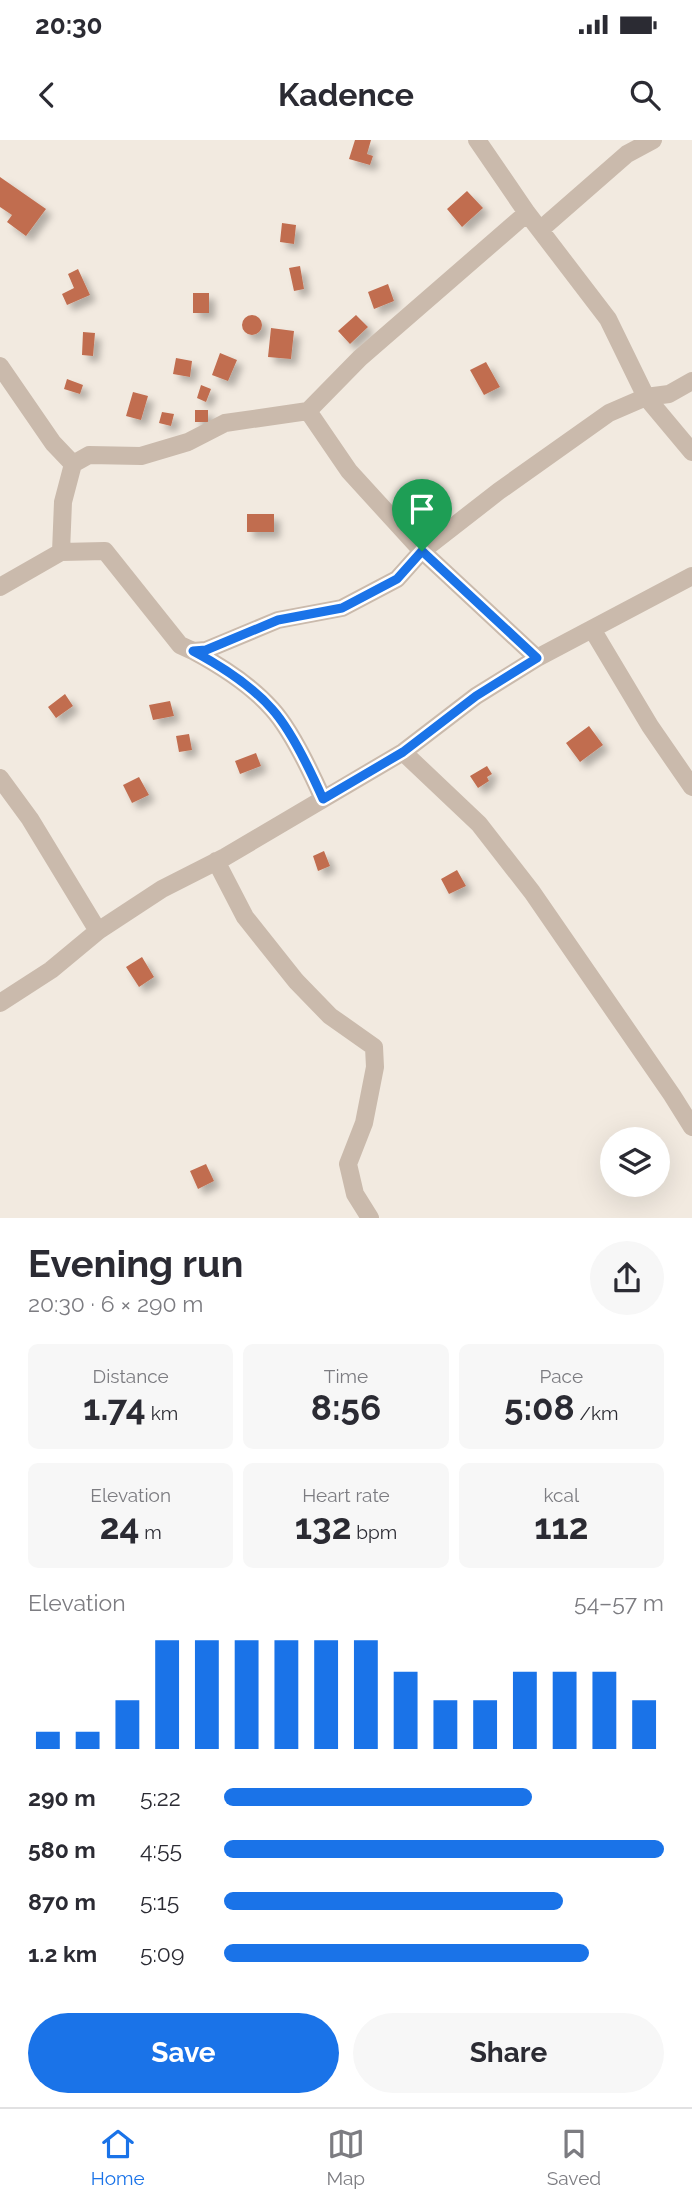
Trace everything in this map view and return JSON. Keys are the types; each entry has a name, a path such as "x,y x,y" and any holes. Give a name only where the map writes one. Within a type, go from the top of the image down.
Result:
{"street":[{"path":"477,140 527,213 608,319 646,397 692,452"},
{"path":"540,230 627,154 653,140"},
{"path":"61,552 63,502 73,464 89,455 141,456 188,442 225,423 308,411 360,358 527,213"},
{"path":"0,366 53,443 73,464"},
{"path":"193,651 206,650 278,620 342,608 397,579 422,551 499,491 609,413 646,397 669,394 692,381"},
{"path":"308,411 349,471 422,551 537,658"},
{"path":"0,587 61,552 105,551 180,645 224,668 272,709 309,766 323,799"},
{"path":"0,1003 51,970 98,931 162,889 216,861 403,752 476,696 537,658 692,576"},
{"path":"592,629 650,726 692,787"},
{"path":"403,752 487,834 532,892 692,1127"},
{"path":"0,778 30,819 98,931"},
{"path":"216,861 245,917 296,981 330,1016 374,1047 375,1067 364,1123 348,1164 355,1194 370,1218"}],"building":[{"path":"355,140 371,140 367,154 373,156 370,165 349,159"},
{"path":"0,177 46,209 26,236 7,222 12,215 0,207"},
{"path":"467,191 483,208 462,227 447,209"},
{"path":"282,223 296,225 294,244 280,242"},
{"path":"300,266 304,289 294,291 289,268"},
{"path":"78,269 90,295 67,305 62,294 74,288 68,274"},
{"path":"388,284 394,301 374,309 368,292"},
{"path":"193,293 209,293 209,313 193,313"},
{"path":"252,315 259,318 262,325 259,332 252,335 245,332 242,325 245,318"},
{"path":"356,315 368,327 350,344 338,331"},
{"path":"271,328 294,331 291,359 268,357"},
{"path":"83,332 95,333 93,356 82,355"},
{"path":"220,353 237,360 228,381 212,375"},
{"path":"176,358 192,361 190,377 173,374"},
{"path":"486,362 500,387 484,395 470,370"},
{"path":"67,379 83,385 80,394 64,389"},
{"path":"201,385 211,389 206,402 197,398"},
{"path":"133,392 148,396 141,420 126,416"},
{"path":"195,410 208,410 208,422 195,422"},
{"path":"162,412 174,414 171,426 159,423"},
{"path":"247,514 274,514 274,532 247,532"},
{"path":"65,694 73,706 56,718 48,707"},
{"path":"170,701 174,716 153,720 149,705"},
{"path":"589,726 603,745 580,762 566,743"},
{"path":"189,734 192,750 179,752 176,736"},
{"path":"256,753 261,766 240,774 235,761"},
{"path":"487,766 492,774 487,777 489,781 478,788 470,776"},
{"path":"139,777 149,795 132,803 123,785"},
{"path":"324,851 330,866 318,871 313,856"},
{"path":"457,870 466,886 449,894 441,879"},
{"path":"142,957 154,977 139,987 126,967"},
{"path":"206,1164 214,1181 198,1189 190,1171"}],"route":[{"path":"422,551 537,658 476,696 403,752 323,799 309,766 272,709 224,668 193,651 206,650 278,620 342,608 397,579 422,551"}]}
